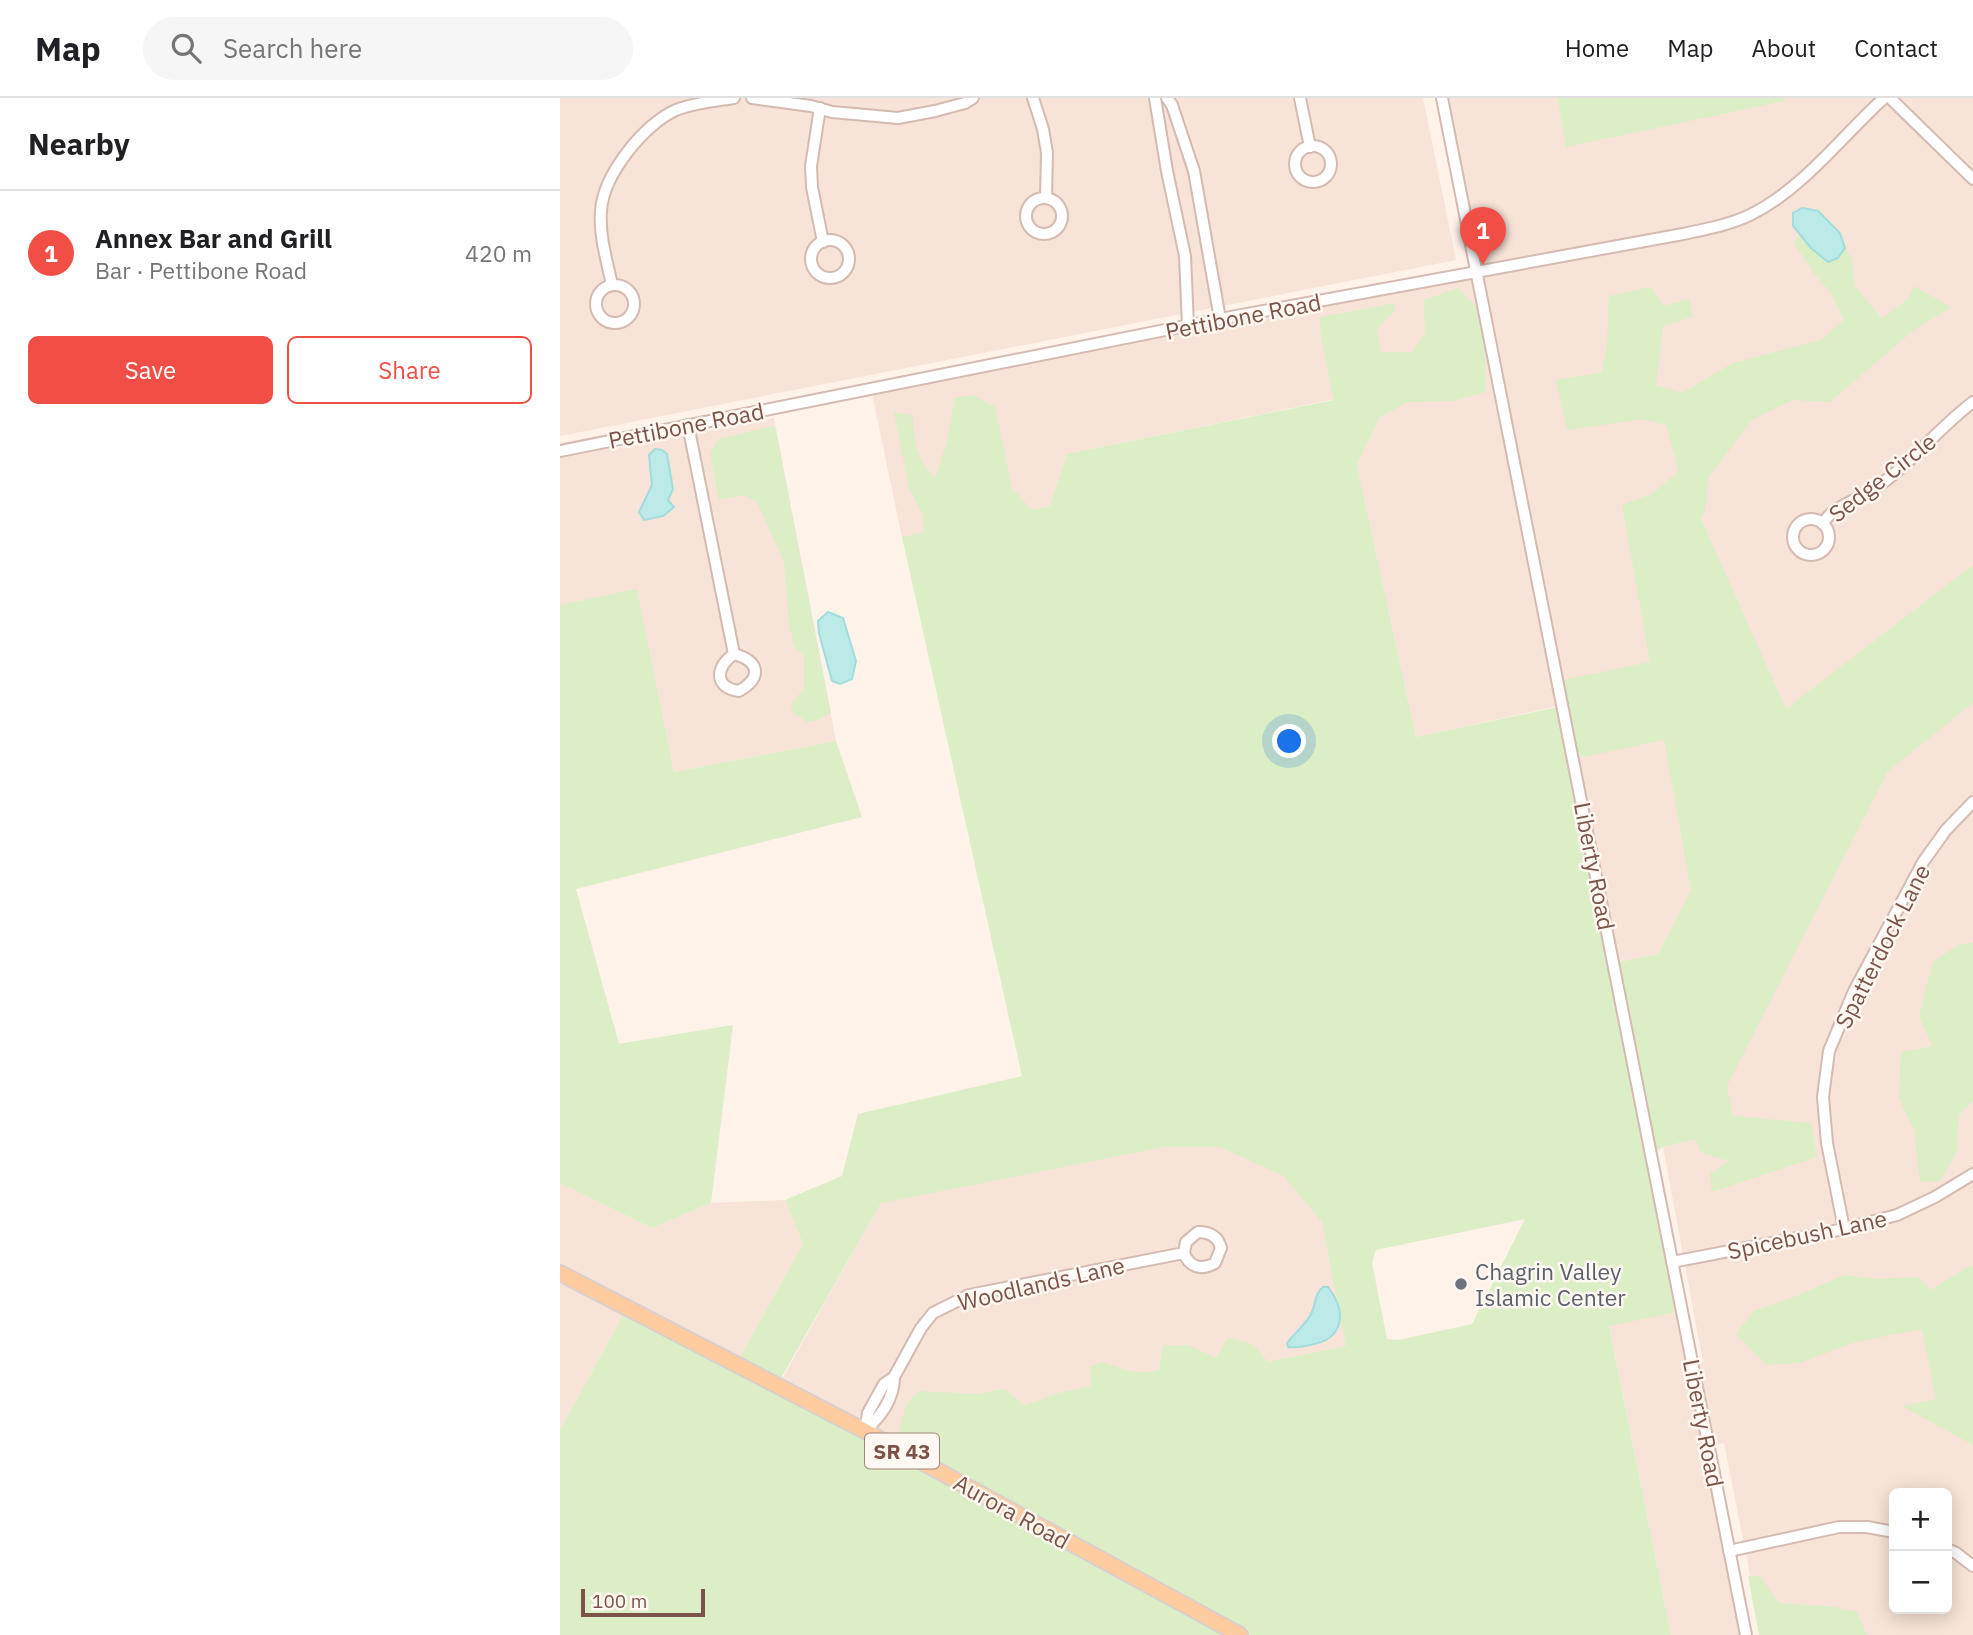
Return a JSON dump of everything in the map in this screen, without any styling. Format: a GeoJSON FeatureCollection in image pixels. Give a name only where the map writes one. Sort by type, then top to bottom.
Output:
{"type":"FeatureCollection","features":[{"type":"Feature","properties":{"kind":"main road","name":"Aurora Road"},"geometry":{"type":"LineString","coordinates":[[560,1273],[866,1431],[1240,1635]]}},
{"type":"Feature","properties":{"kind":"street"},"geometry":{"type":"LineString","coordinates":[[612,285],[603,239],[601,209],[607,186],[624,156],[654,124],[676,110],[734,98]]}},
{"type":"Feature","properties":{"kind":"street"},"geometry":{"type":"LineString","coordinates":[[752,98],[854,115],[898,118],[965,103],[973,98]]}},
{"type":"Feature","properties":{"kind":"street"},"geometry":{"type":"LineString","coordinates":[[1033,98],[1047,153],[1046,198]]}},
{"type":"Feature","properties":{"kind":"street"},"geometry":{"type":"LineString","coordinates":[[1155,98],[1185,256],[1188,326]]}},
{"type":"Feature","properties":{"kind":"street"},"geometry":{"type":"LineString","coordinates":[[1167,98],[1194,171],[1220,319]]}},
{"type":"Feature","properties":{"kind":"street"},"geometry":{"type":"LineString","coordinates":[[1300,98],[1310,147]]}},
{"type":"Feature","properties":{"kind":"street","name":"Liberty Road"},"geometry":{"type":"LineString","coordinates":[[1442,98],[1746,1635]]}},
{"type":"Feature","properties":{"kind":"street","name":"Pettibone Road"},"geometry":{"type":"LineString","coordinates":[[560,451],[1220,319],[1683,234],[1734,221],[1751,214],[1791,188],[1884,98]]}},
{"type":"Feature","properties":{"kind":"street"},"geometry":{"type":"LineString","coordinates":[[1890,98],[1973,179]]}},
{"type":"Feature","properties":{"kind":"street"},"geometry":{"type":"LineString","coordinates":[[820,108],[811,166],[812,187],[823,242]]}},
{"type":"Feature","properties":{"kind":"street"},"geometry":{"type":"LineString","coordinates":[[1183,243],[1188,234],[1193,233],[1200,233],[1205,239]]}},
{"type":"Feature","properties":{"kind":"street","name":"Sedge Circle"},"geometry":{"type":"LineString","coordinates":[[1822,524],[1830,514],[1877,487],[1906,464],[1973,402]]}},
{"type":"Feature","properties":{"kind":"street"},"geometry":{"type":"LineString","coordinates":[[688,425],[734,654]]}},
{"type":"Feature","properties":{"kind":"street","name":"Spatterdock Lane"},"geometry":{"type":"LineString","coordinates":[[1844,1229],[1827,1143],[1823,1097],[1829,1051],[1854,991],[1923,862],[1946,830],[1973,802]]}},
{"type":"Feature","properties":{"kind":"street","name":"Spicebush Lane"},"geometry":{"type":"LineString","coordinates":[[1672,1262],[1844,1229],[1897,1215],[1935,1197],[1973,1174]]}},
{"type":"Feature","properties":{"kind":"street","name":"Woodlands Lane"},"geometry":{"type":"LineString","coordinates":[[866,1431],[868,1413],[884,1384],[894,1377],[921,1328],[933,1313],[969,1295],[1184,1253]]}},
{"type":"Feature","properties":{"kind":"street"},"geometry":{"type":"LineString","coordinates":[[1729,1551],[1839,1527],[1867,1527],[1889,1531]]}},
{"type":"Feature","properties":{"kind":"street"},"geometry":{"type":"LineString","coordinates":[[1952,1551],[1973,1566]]}},
{"type":"Feature","properties":{"kind":"shaded area"},"geometry":{"type":"Polygon","coordinates":[[[560,98],[1423,98],[1456,260],[560,436],[560,98]]]}},
{"type":"Feature","properties":{"kind":"shaded area"},"geometry":{"type":"Polygon","coordinates":[[[1442,98],[1557,98],[1566,146],[1785,101],[1785,98],[1973,98],[1973,1635],[1762,1635],[1724,1443],[1709,1446],[1746,1635],[1671,1635],[1609,1325],[1682,1311],[1693,1365],[1703,1362],[1663,1147],[1734,1130],[1691,891],[1658,954],[1614,963],[1563,705],[1416,737],[1357,465],[1380,417],[1375,391],[1067,454],[1050,506],[902,537],[871,389],[1478,272],[1442,98]]]}},
{"type":"Feature","properties":{"kind":"shaded area"},"geometry":{"type":"Polygon","coordinates":[[[774,418],[836,741],[674,772],[637,590],[560,605],[560,451],[607,441],[610,450],[774,418]]]}},
{"type":"Feature","properties":{"kind":"shaded area"},"geometry":{"type":"Polygon","coordinates":[[[1297,1097],[1347,1346],[962,1425],[940,1465],[782,1379],[892,1183],[1297,1097]]]}},
{"type":"Feature","properties":{"kind":"shaded area"},"geometry":{"type":"Polygon","coordinates":[[[560,1183],[652,1228],[711,1203],[785,1200],[803,1244],[736,1364],[627,1308],[560,1430],[560,1183]]]}},
{"type":"Feature","properties":{"kind":"green space"},"geometry":{"type":"Polygon","coordinates":[[[1557,98],[1785,98],[1785,101],[1566,147],[1557,98]]]}},
{"type":"Feature","properties":{"kind":"green space"},"geometry":{"type":"Polygon","coordinates":[[[1799,233],[1811,248],[1838,258],[1845,248],[1852,259],[1855,286],[1882,319],[1908,299],[1914,286],[1951,307],[1914,330],[1830,402],[1793,400],[1752,420],[1708,478],[1705,510],[1701,519],[1786,709],[1973,565],[1973,703],[1888,771],[1727,1086],[1733,1116],[1811,1123],[1817,1157],[1712,1192],[1710,1174],[1729,1161],[1700,1152],[1696,1139],[1663,1147],[1651,1154],[1682,1311],[1609,1326],[1671,1635],[560,1635],[560,1430],[627,1308],[736,1364],[803,1244],[785,1200],[842,1176],[858,1114],[1022,1076],[902,537],[924,532],[922,514],[909,487],[894,412],[913,416],[917,450],[935,478],[947,442],[955,398],[973,395],[995,407],[1012,488],[1032,510],[1050,506],[1067,454],[1334,400],[1321,338],[1320,317],[1396,303],[1394,311],[1377,329],[1381,352],[1412,352],[1425,333],[1424,300],[1458,288],[1477,308],[1484,329],[1486,392],[1453,401],[1408,402],[1380,417],[1357,465],[1416,737],[1563,706],[1558,681],[1650,662],[1622,505],[1652,494],[1679,471],[1666,425],[1643,419],[1567,430],[1556,380],[1602,372],[1607,346],[1609,296],[1651,287],[1663,306],[1690,299],[1692,317],[1663,326],[1656,385],[1682,393],[1733,363],[1821,340],[1844,320],[1831,293],[1794,243],[1799,233]],[[1664,740],[1574,759],[1614,963],[1658,954],[1691,890],[1664,740]],[[1164,1147],[881,1203],[777,1385],[897,1441],[906,1405],[919,1391],[978,1394],[1004,1389],[1025,1405],[1059,1393],[1091,1386],[1090,1367],[1103,1362],[1138,1372],[1159,1370],[1163,1345],[1188,1345],[1216,1358],[1228,1337],[1254,1345],[1268,1362],[1346,1346],[1322,1222],[1284,1176],[1220,1147],[1164,1147]],[[1525,1219],[1376,1250],[1372,1263],[1387,1339],[1398,1340],[1472,1324],[1525,1219]]]}},
{"type":"Feature","properties":{"kind":"green space"},"geometry":{"type":"Polygon","coordinates":[[[775,426],[831,713],[807,722],[791,711],[792,702],[804,689],[804,656],[794,646],[789,624],[784,562],[757,502],[744,495],[719,500],[710,453],[718,439],[775,426]]]}},
{"type":"Feature","properties":{"kind":"green space"},"geometry":{"type":"Polygon","coordinates":[[[637,589],[674,772],[836,741],[862,817],[576,889],[619,1044],[733,1025],[711,1203],[652,1228],[560,1183],[560,605],[637,589]]]}},
{"type":"Feature","properties":{"kind":"green space"},"geometry":{"type":"Polygon","coordinates":[[[1973,943],[1973,1101],[1959,1115],[1957,1152],[1940,1181],[1920,1182],[1914,1130],[1899,1098],[1901,1052],[1933,1046],[1919,1017],[1933,962],[1960,944],[1973,943]]]}},
{"type":"Feature","properties":{"kind":"green space"},"geometry":{"type":"Polygon","coordinates":[[[1973,1264],[1973,1445],[1902,1406],[1936,1399],[1922,1329],[1856,1342],[1799,1363],[1767,1365],[1736,1334],[1754,1311],[1844,1275],[1877,1279],[1918,1277],[1931,1290],[1973,1264]]]}},
{"type":"Feature","properties":{"kind":"green space"},"geometry":{"type":"Polygon","coordinates":[[[1748,1576],[1760,1576],[1779,1603],[1835,1607],[1857,1612],[1867,1635],[1759,1635],[1748,1576]]]}},
{"type":"Feature","properties":{"kind":"water"},"geometry":{"type":"Polygon","coordinates":[[[1802,208],[1818,211],[1840,233],[1845,248],[1838,258],[1828,262],[1811,248],[1793,226],[1793,213],[1802,208]]]}},
{"type":"Feature","properties":{"kind":"water"},"geometry":{"type":"Polygon","coordinates":[[[655,449],[667,454],[673,489],[668,500],[674,507],[663,516],[644,520],[639,512],[652,485],[649,455],[655,449]]]}},
{"type":"Feature","properties":{"kind":"water"},"geometry":{"type":"Polygon","coordinates":[[[828,612],[843,618],[856,661],[852,679],[840,684],[832,681],[819,633],[818,621],[828,612]]]}},
{"type":"Feature","properties":{"kind":"water"},"geometry":{"type":"Polygon","coordinates":[[[1323,1287],[1328,1287],[1338,1306],[1340,1315],[1336,1331],[1322,1342],[1288,1347],[1287,1343],[1310,1316],[1317,1295],[1323,1287]]]}},
{"type":"Feature","properties":{"kind":"place","name":"Annex Bar and Grill"},"geometry":{"type":"Point","coordinates":[1483,265]}},
{"type":"Feature","properties":{"kind":"place","name":"Chagrin Valley Islamic Center"},"geometry":{"type":"Point","coordinates":[1461,1284]}}]}
